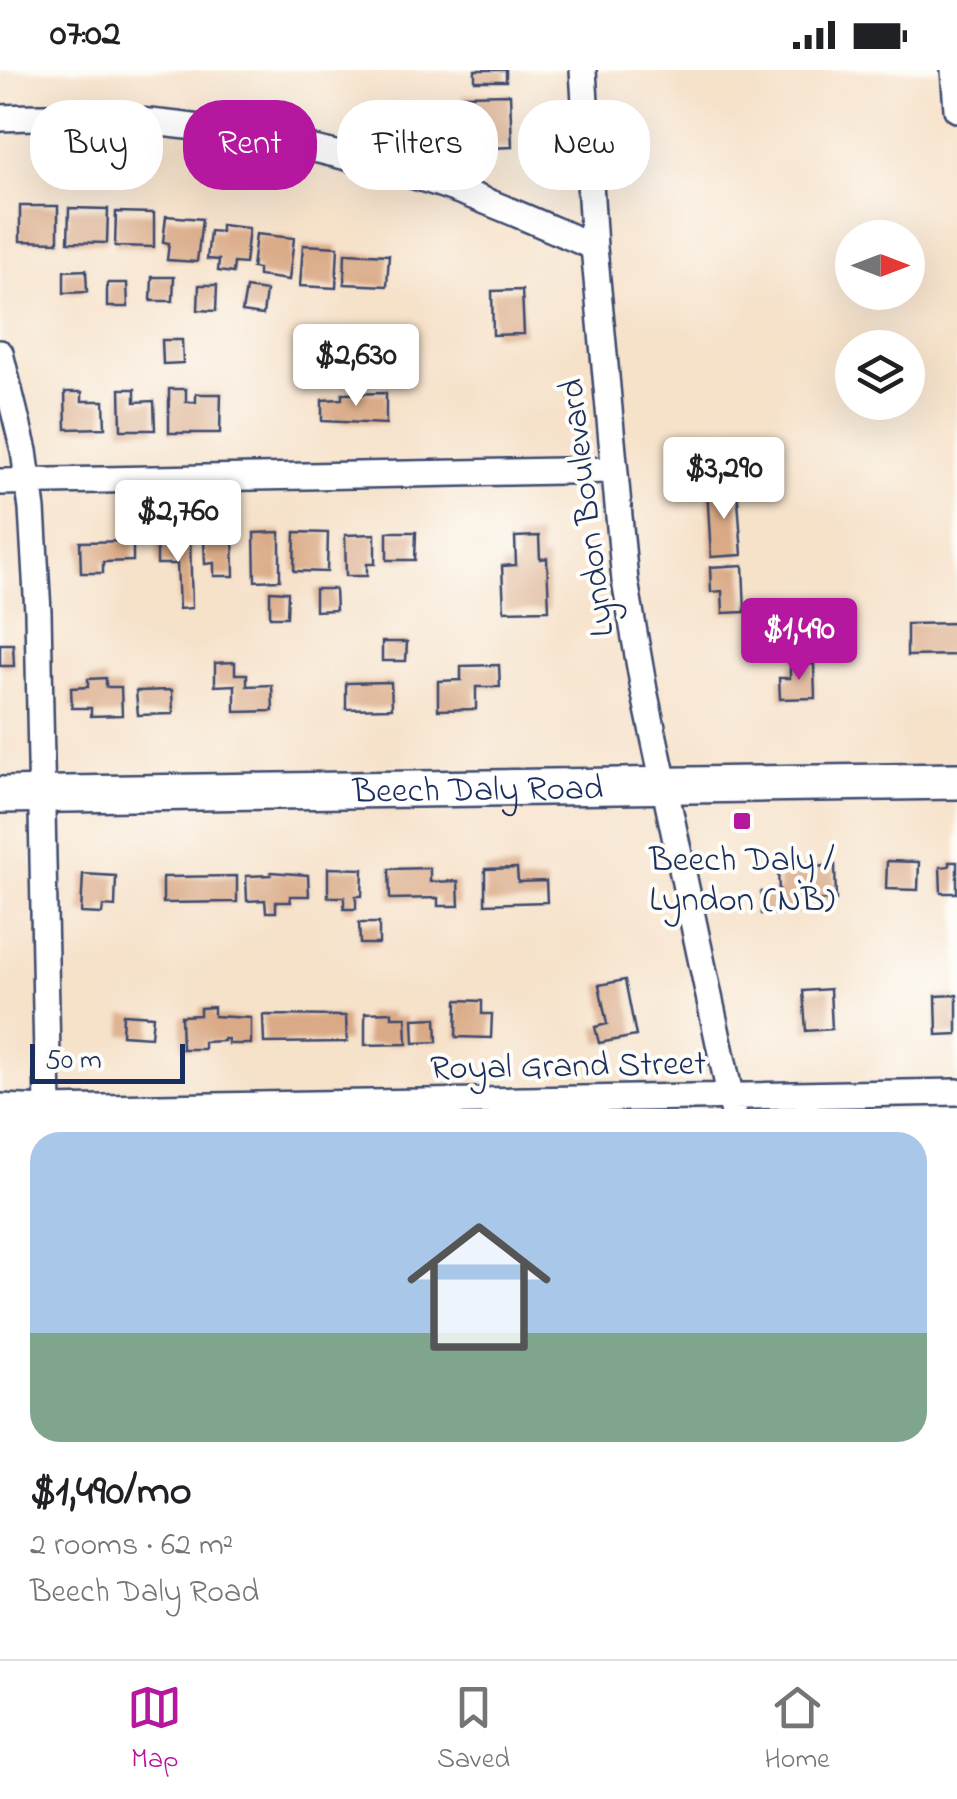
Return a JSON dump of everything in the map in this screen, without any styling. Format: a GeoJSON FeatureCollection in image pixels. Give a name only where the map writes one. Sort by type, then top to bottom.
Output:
{"type":"FeatureCollection","features":[{"type":"Feature","properties":{"kind":"main road","name":"Beech Daly Road"},"geometry":{"type":"LineString","coordinates":[[0,795],[957,781]]}},
{"type":"Feature","properties":{"kind":"street","name":"Lyndon Boulevard"},"geometry":{"type":"LineString","coordinates":[[582,70],[613,470],[634,636],[732,1103]]}},
{"type":"Feature","properties":{"kind":"street"},"geometry":{"type":"LineString","coordinates":[[954,70],[957,109]]}},
{"type":"Feature","properties":{"kind":"street"},"geometry":{"type":"LineString","coordinates":[[0,118],[116,120],[276,140],[441,184],[594,247]]}},
{"type":"Feature","properties":{"kind":"street"},"geometry":{"type":"LineString","coordinates":[[0,353],[28,482],[38,612],[48,1109]]}},
{"type":"Feature","properties":{"kind":"street"},"geometry":{"type":"LineString","coordinates":[[0,482],[613,470]]}},
{"type":"Feature","properties":{"kind":"street","name":"Royal Grand Street"},"geometry":{"type":"LineString","coordinates":[[0,1106],[48,1109],[732,1103],[842,1092],[957,1092]]}},
{"type":"Feature","properties":{"kind":"building"},"geometry":{"type":"Polygon","coordinates":[[[475,70],[506,70],[506,81],[475,81],[475,70]]]}},
{"type":"Feature","properties":{"kind":"building"},"geometry":{"type":"Polygon","coordinates":[[[510,94],[512,147],[498,148],[498,100],[463,100],[463,95],[510,94]]]}},
{"type":"Feature","properties":{"kind":"building"},"geometry":{"type":"Polygon","coordinates":[[[20,206],[58,206],[58,242],[20,241],[20,206]]]}},
{"type":"Feature","properties":{"kind":"building"},"geometry":{"type":"Polygon","coordinates":[[[69,208],[108,209],[107,243],[68,242],[69,208]]]}},
{"type":"Feature","properties":{"kind":"building"},"geometry":{"type":"Polygon","coordinates":[[[116,212],[154,213],[154,247],[115,246],[116,212]]]}},
{"type":"Feature","properties":{"kind":"building"},"geometry":{"type":"Polygon","coordinates":[[[166,216],[202,219],[197,262],[167,260],[169,243],[163,242],[166,216]]]}},
{"type":"Feature","properties":{"kind":"building"},"geometry":{"type":"Polygon","coordinates":[[[221,225],[249,228],[245,264],[234,263],[233,273],[218,271],[219,260],[207,259],[210,231],[221,232],[221,225]]]}},
{"type":"Feature","properties":{"kind":"building"},"geometry":{"type":"Polygon","coordinates":[[[256,234],[294,238],[289,280],[258,276],[258,269],[252,268],[256,234]]]}},
{"type":"Feature","properties":{"kind":"building"},"geometry":{"type":"Polygon","coordinates":[[[303,245],[338,247],[336,288],[300,286],[303,245]]]}},
{"type":"Feature","properties":{"kind":"building"},"geometry":{"type":"Polygon","coordinates":[[[345,253],[389,255],[387,286],[344,284],[345,253]]]}},
{"type":"Feature","properties":{"kind":"building"},"geometry":{"type":"Polygon","coordinates":[[[86,270],[87,292],[64,293],[64,271],[86,270]]]}},
{"type":"Feature","properties":{"kind":"building"},"geometry":{"type":"Polygon","coordinates":[[[152,277],[174,277],[173,301],[151,301],[152,277]]]}},
{"type":"Feature","properties":{"kind":"building"},"geometry":{"type":"Polygon","coordinates":[[[107,283],[127,283],[128,307],[107,307],[107,283]]]}},
{"type":"Feature","properties":{"kind":"building"},"geometry":{"type":"Polygon","coordinates":[[[199,285],[217,285],[216,311],[198,310],[199,285]]]}},
{"type":"Feature","properties":{"kind":"building"},"geometry":{"type":"Polygon","coordinates":[[[246,288],[266,291],[263,315],[242,312],[246,288]]]}},
{"type":"Feature","properties":{"kind":"building"},"geometry":{"type":"Polygon","coordinates":[[[522,290],[524,334],[493,335],[492,291],[522,290]]]}},
{"type":"Feature","properties":{"kind":"building"},"geometry":{"type":"Polygon","coordinates":[[[162,340],[182,340],[183,363],[163,364],[162,340]]]}},
{"type":"Feature","properties":{"kind":"building"},"geometry":{"type":"Polygon","coordinates":[[[120,389],[135,389],[135,402],[154,401],[155,430],[121,430],[120,389]]]}},
{"type":"Feature","properties":{"kind":"building"},"geometry":{"type":"Polygon","coordinates":[[[169,389],[186,389],[186,402],[196,402],[196,394],[221,394],[220,433],[169,433],[169,389]]]}},
{"type":"Feature","properties":{"kind":"building"},"geometry":{"type":"Polygon","coordinates":[[[65,392],[82,392],[82,401],[104,401],[105,428],[66,429],[65,392]]]}},
{"type":"Feature","properties":{"kind":"building"},"geometry":{"type":"Polygon","coordinates":[[[386,393],[386,424],[322,421],[322,400],[342,399],[342,394],[386,393]]]}},
{"type":"Feature","properties":{"kind":"building"},"geometry":{"type":"Polygon","coordinates":[[[737,486],[742,555],[711,557],[707,488],[737,486]]]}},
{"type":"Feature","properties":{"kind":"building"},"geometry":{"type":"Polygon","coordinates":[[[280,532],[280,580],[255,581],[254,533],[280,532]]]}},
{"type":"Feature","properties":{"kind":"building"},"geometry":{"type":"Polygon","coordinates":[[[295,532],[328,533],[327,572],[294,571],[295,532]]]}},
{"type":"Feature","properties":{"kind":"building"},"geometry":{"type":"Polygon","coordinates":[[[387,532],[416,532],[415,560],[387,560],[387,532]]]}},
{"type":"Feature","properties":{"kind":"building"},"geometry":{"type":"Polygon","coordinates":[[[375,534],[375,564],[367,564],[367,576],[346,576],[345,535],[375,534]]]}},
{"type":"Feature","properties":{"kind":"building"},"geometry":{"type":"Polygon","coordinates":[[[233,536],[234,576],[214,576],[214,563],[205,564],[204,537],[233,536]]]}},
{"type":"Feature","properties":{"kind":"building"},"geometry":{"type":"Polygon","coordinates":[[[539,536],[540,559],[547,558],[549,610],[504,611],[502,566],[516,565],[515,537],[539,536]]]}},
{"type":"Feature","properties":{"kind":"building"},"geometry":{"type":"Polygon","coordinates":[[[157,538],[190,538],[192,608],[179,609],[177,564],[157,564],[157,538]]]}},
{"type":"Feature","properties":{"kind":"building"},"geometry":{"type":"Polygon","coordinates":[[[133,541],[133,561],[103,562],[103,573],[81,573],[80,542],[133,541]]]}},
{"type":"Feature","properties":{"kind":"building"},"geometry":{"type":"Polygon","coordinates":[[[743,565],[745,612],[723,613],[722,591],[711,592],[710,567],[743,565]]]}},
{"type":"Feature","properties":{"kind":"building"},"geometry":{"type":"Polygon","coordinates":[[[315,589],[335,589],[336,610],[315,611],[315,589]]]}},
{"type":"Feature","properties":{"kind":"building"},"geometry":{"type":"Polygon","coordinates":[[[270,591],[288,592],[287,617],[270,617],[270,591]]]}},
{"type":"Feature","properties":{"kind":"building"},"geometry":{"type":"Polygon","coordinates":[[[957,623],[957,655],[907,656],[907,624],[957,623]]]}},
{"type":"Feature","properties":{"kind":"building"},"geometry":{"type":"Polygon","coordinates":[[[382,642],[407,642],[406,661],[382,661],[382,642]]]}},
{"type":"Feature","properties":{"kind":"building"},"geometry":{"type":"Polygon","coordinates":[[[0,644],[13,644],[14,666],[0,666],[0,644]]]}},
{"type":"Feature","properties":{"kind":"building"},"geometry":{"type":"Polygon","coordinates":[[[235,662],[235,674],[247,674],[247,686],[272,685],[273,711],[235,712],[235,685],[215,686],[215,663],[235,662]]]}},
{"type":"Feature","properties":{"kind":"building"},"geometry":{"type":"Polygon","coordinates":[[[814,664],[815,698],[780,699],[779,678],[790,678],[790,665],[814,664]]]}},
{"type":"Feature","properties":{"kind":"building"},"geometry":{"type":"Polygon","coordinates":[[[499,665],[500,687],[476,687],[476,709],[438,710],[438,681],[461,680],[461,666],[499,665]]]}},
{"type":"Feature","properties":{"kind":"building"},"geometry":{"type":"Polygon","coordinates":[[[106,678],[106,687],[121,687],[122,715],[91,716],[91,708],[72,708],[71,688],[88,687],[88,679],[106,678]]]}},
{"type":"Feature","properties":{"kind":"building"},"geometry":{"type":"Polygon","coordinates":[[[391,682],[392,708],[346,709],[346,683],[391,682]]]}},
{"type":"Feature","properties":{"kind":"building"},"geometry":{"type":"Polygon","coordinates":[[[172,690],[173,714],[138,715],[136,691],[172,690]]]}},
{"type":"Feature","properties":{"kind":"building"},"geometry":{"type":"Polygon","coordinates":[[[887,861],[919,862],[918,890],[886,889],[887,861]]]}},
{"type":"Feature","properties":{"kind":"building"},"geometry":{"type":"Polygon","coordinates":[[[949,862],[957,862],[957,893],[941,893],[940,867],[949,866],[949,862]]]}},
{"type":"Feature","properties":{"kind":"building"},"geometry":{"type":"Polygon","coordinates":[[[835,865],[836,900],[795,901],[796,913],[761,914],[761,892],[779,891],[778,871],[835,865]]]}},
{"type":"Feature","properties":{"kind":"building"},"geometry":{"type":"Polygon","coordinates":[[[328,868],[363,869],[362,896],[356,896],[356,909],[344,909],[344,897],[328,897],[328,868]]]}},
{"type":"Feature","properties":{"kind":"building"},"geometry":{"type":"Polygon","coordinates":[[[430,868],[430,882],[458,881],[459,906],[438,906],[438,898],[390,899],[389,869],[430,868]]]}},
{"type":"Feature","properties":{"kind":"building"},"geometry":{"type":"Polygon","coordinates":[[[517,868],[518,882],[546,881],[547,902],[485,904],[485,869],[517,868]]]}},
{"type":"Feature","properties":{"kind":"building"},"geometry":{"type":"Polygon","coordinates":[[[271,872],[308,875],[309,896],[290,896],[291,902],[276,902],[276,912],[266,912],[265,900],[247,901],[246,876],[271,872]]]}},
{"type":"Feature","properties":{"kind":"building"},"geometry":{"type":"Polygon","coordinates":[[[83,874],[116,876],[115,907],[103,906],[102,914],[81,913],[83,874]]]}},
{"type":"Feature","properties":{"kind":"building"},"geometry":{"type":"Polygon","coordinates":[[[237,876],[237,902],[163,903],[163,877],[237,876]]]}},
{"type":"Feature","properties":{"kind":"building"},"geometry":{"type":"Polygon","coordinates":[[[359,923],[379,923],[379,944],[360,944],[359,923]]]}},
{"type":"Feature","properties":{"kind":"building"},"geometry":{"type":"Polygon","coordinates":[[[625,980],[636,1036],[599,1043],[595,1027],[607,1024],[599,985],[625,980]]]}},
{"type":"Feature","properties":{"kind":"building"},"geometry":{"type":"Polygon","coordinates":[[[830,989],[832,1029],[806,1031],[803,991],[830,989]]]}},
{"type":"Feature","properties":{"kind":"building"},"geometry":{"type":"Polygon","coordinates":[[[957,995],[957,1034],[937,1035],[936,996],[957,995]]]}},
{"type":"Feature","properties":{"kind":"building"},"geometry":{"type":"Polygon","coordinates":[[[457,1000],[482,1001],[482,1014],[492,1014],[491,1038],[456,1037],[457,1000]]]}},
{"type":"Feature","properties":{"kind":"building"},"geometry":{"type":"Polygon","coordinates":[[[214,1007],[214,1016],[251,1018],[251,1044],[228,1044],[228,1039],[224,1039],[204,1042],[204,1049],[182,1049],[181,1016],[200,1015],[200,1008],[214,1007]]]}},
{"type":"Feature","properties":{"kind":"building"},"geometry":{"type":"Polygon","coordinates":[[[392,1012],[392,1017],[406,1017],[407,1044],[365,1045],[365,1013],[392,1012]]]}},
{"type":"Feature","properties":{"kind":"building"},"geometry":{"type":"Polygon","coordinates":[[[123,1014],[153,1016],[151,1037],[122,1035],[123,1014]]]}},
{"type":"Feature","properties":{"kind":"building"},"geometry":{"type":"Polygon","coordinates":[[[263,1015],[346,1016],[347,1042],[264,1043],[263,1015]]]}},
{"type":"Feature","properties":{"kind":"building"},"geometry":{"type":"Polygon","coordinates":[[[436,1018],[437,1042],[414,1043],[413,1019],[436,1018]]]}},
{"type":"Feature","properties":{"kind":"place","name":"Beech Daly / Lyndon (NB)"},"geometry":{"type":"Point","coordinates":[742,821]}}]}
